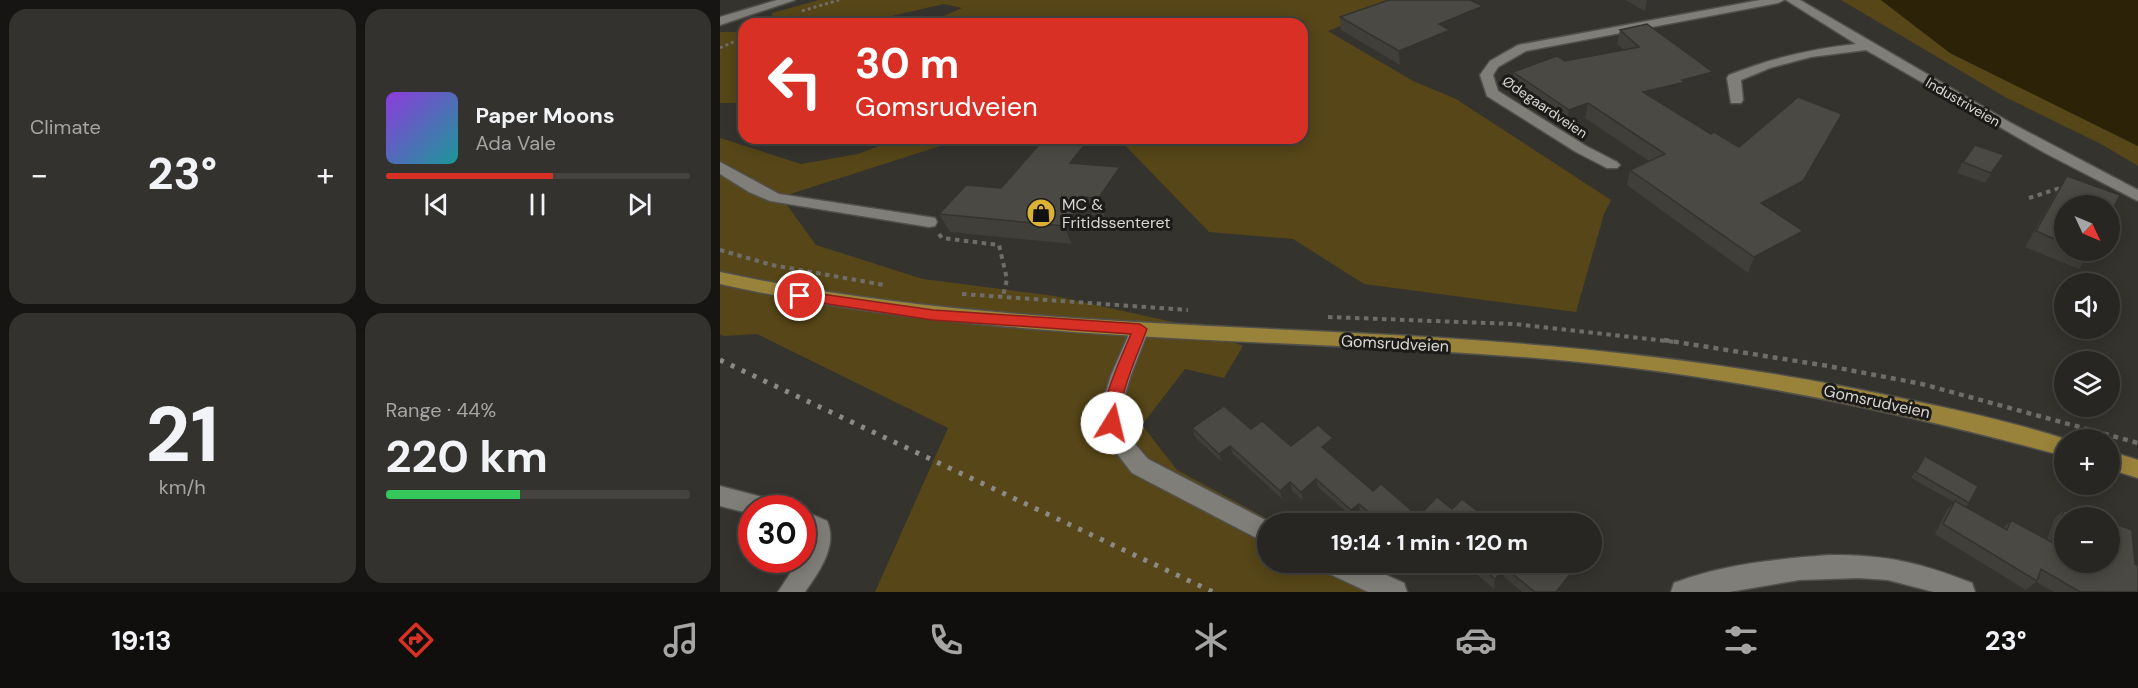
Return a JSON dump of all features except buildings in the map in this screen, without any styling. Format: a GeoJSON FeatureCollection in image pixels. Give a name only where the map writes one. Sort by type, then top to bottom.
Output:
{"type":"FeatureCollection","features":[{"type":"Feature","properties":{"kind":"main road","name":"Gomsrudveien"},"geometry":{"type":"LineString","coordinates":[[720,278],[791,294],[914,313],[1140,329],[1528,351],[1676,365],[1783,382],[1880,401],[2054,444]]}},
{"type":"Feature","properties":{"kind":"main road"},"geometry":{"type":"LineString","coordinates":[[2120,463],[2138,469]]}},
{"type":"Feature","properties":{"kind":"street"},"geometry":{"type":"LineString","coordinates":[[720,21],[789,0]]}},
{"type":"Feature","properties":{"kind":"street","name":"Ødegaardveien"},"geometry":{"type":"LineString","coordinates":[[1612,165],[1581,149],[1492,93],[1486,75],[1494,64],[1522,48],[1778,0]]}},
{"type":"Feature","properties":{"kind":"street","name":"Industriveien"},"geometry":{"type":"LineString","coordinates":[[1792,0],[1958,100],[2138,196]]}},
{"type":"Feature","properties":{"kind":"street"},"geometry":{"type":"LineString","coordinates":[[1736,100],[1734,78],[1765,65],[1810,53],[1868,46]]}},
{"type":"Feature","properties":{"kind":"street"},"geometry":{"type":"LineString","coordinates":[[720,166],[755,189],[776,198],[929,222]]}},
{"type":"Feature","properties":{"kind":"street"},"geometry":{"type":"LineString","coordinates":[[1140,329],[1114,401],[1112,423],[1124,449],[1140,466],[1257,527]]}},
{"type":"Feature","properties":{"kind":"street"},"geometry":{"type":"LineString","coordinates":[[720,496],[738,500]]}},
{"type":"Feature","properties":{"kind":"street"},"geometry":{"type":"LineString","coordinates":[[816,527],[819,529],[820,538],[816,549]]}},
{"type":"Feature","properties":{"kind":"street"},"geometry":{"type":"LineString","coordinates":[[1683,592],[1713,583],[1791,570],[1864,567],[1915,574],[1963,592]]}},
{"type":"Feature","properties":{"kind":"street"},"geometry":{"type":"LineString","coordinates":[[790,592],[802,573]]}},
{"type":"Feature","properties":{"kind":"street"},"geometry":{"type":"LineString","coordinates":[[1354,573],[1395,592]]}},
{"type":"Feature","properties":{"kind":"path"},"geometry":{"type":"LineString","coordinates":[[796,14],[839,0]]}},
{"type":"Feature","properties":{"kind":"path"},"geometry":{"type":"LineString","coordinates":[[720,48],[738,40]]}},
{"type":"Feature","properties":{"kind":"path"},"geometry":{"type":"LineString","coordinates":[[2029,198],[2076,184],[2095,175]]}},
{"type":"Feature","properties":{"kind":"path"},"geometry":{"type":"LineString","coordinates":[[929,222],[942,238],[999,245],[1007,279],[1003,296]]}},
{"type":"Feature","properties":{"kind":"shaded area"},"geometry":{"type":"Polygon","coordinates":[[[819,0],[1407,0],[1328,31],[1413,81],[1456,99],[1611,200],[1604,214],[1576,312],[1364,284],[1293,239],[1209,232],[1124,144],[1308,144],[1308,18],[939,18],[962,8],[944,4],[883,18],[773,18],[772,13],[819,0]]]}},
{"type":"Feature","properties":{"kind":"shaded area"},"geometry":{"type":"Polygon","coordinates":[[[1841,0],[1881,0],[1950,53],[2138,146],[2138,166],[2101,144],[2005,97],[1841,0]]]}},
{"type":"Feature","properties":{"kind":"shaded area"},"geometry":{"type":"Polygon","coordinates":[[[1881,0],[2138,0],[2138,146],[1950,53],[1881,0]]]}},
{"type":"Feature","properties":{"kind":"shaded area"},"geometry":{"type":"Polygon","coordinates":[[[720,32],[736,32],[738,34],[738,103],[720,103],[720,32]]]}},
{"type":"Feature","properties":{"kind":"shaded area"},"geometry":{"type":"Polygon","coordinates":[[[720,138],[801,164],[858,154],[884,144],[946,144],[781,197],[816,245],[923,279],[1055,296],[1191,326],[1243,346],[1224,378],[1185,369],[1142,425],[1177,470],[1257,513],[1257,573],[1370,573],[1410,592],[875,592],[948,428],[757,334],[724,336],[720,334],[720,138]]]}},
{"type":"Feature","properties":{"kind":"railway"},"geometry":{"type":"LineString","coordinates":[[720,360],[1213,592]]}},
{"type":"Feature","properties":{"kind":"place","name":"MC & Fritidssenteret"},"geometry":{"type":"Point","coordinates":[1041,213]}},
{"type":"Feature","properties":{"kind":"route"},"geometry":{"type":"LineString","coordinates":[[800,296],[933,315],[1140,329],[1114,401],[1112,423]]}}]}
